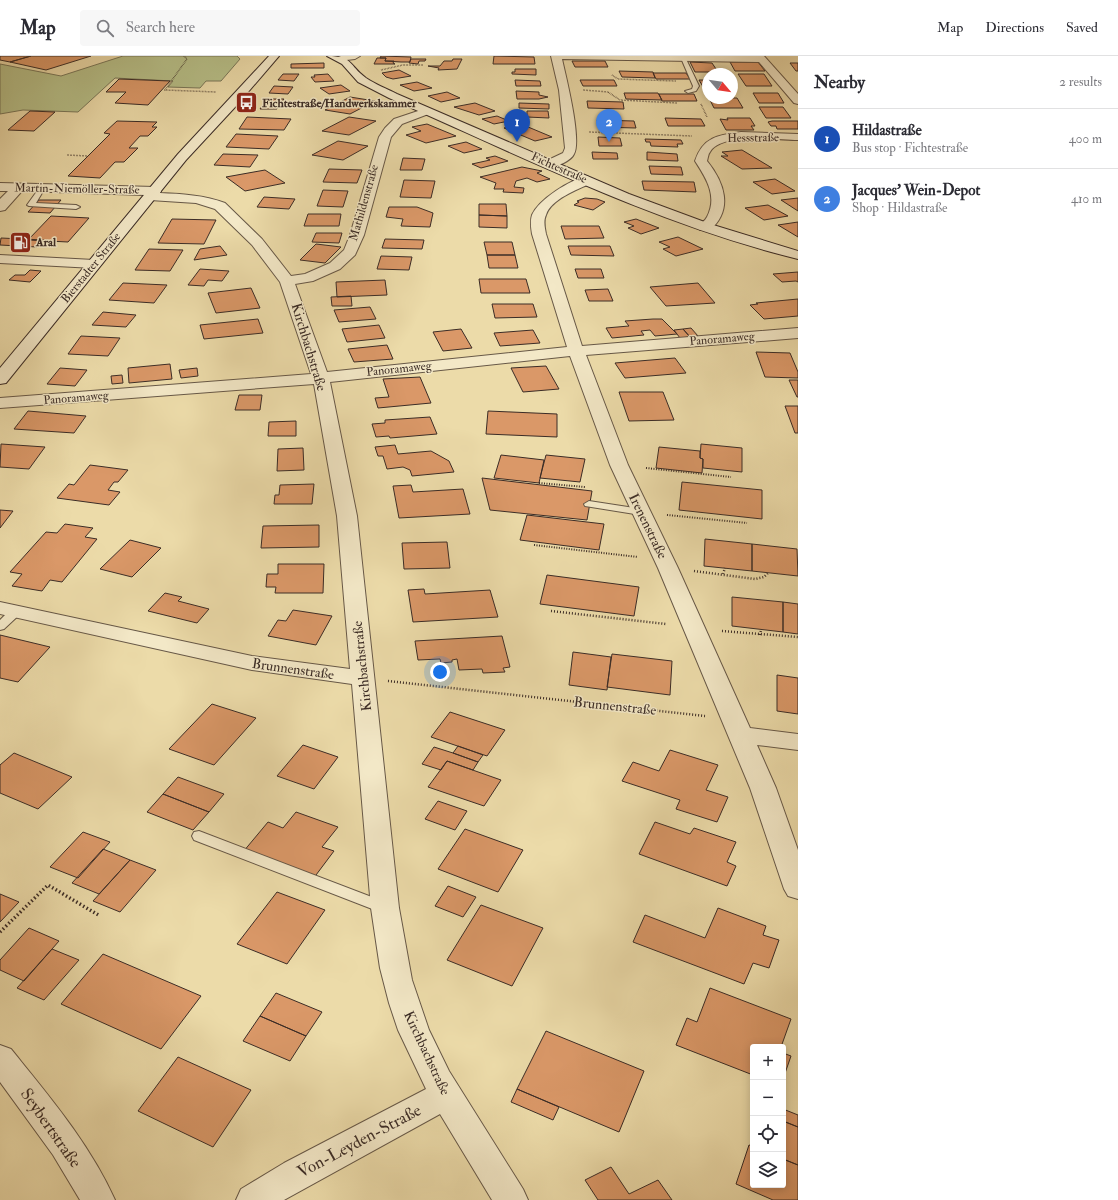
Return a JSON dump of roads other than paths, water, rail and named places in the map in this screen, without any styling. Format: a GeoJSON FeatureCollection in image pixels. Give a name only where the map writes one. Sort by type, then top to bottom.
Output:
{"type":"FeatureCollection","features":[{"type":"Feature","properties":{"kind":"street","name":"Bierstadter Straße"},"geometry":{"type":"LineString","coordinates":[[182,157],[206,120],[261,56]]}},
{"type":"Feature","properties":{"kind":"street","name":"Bierstadter Straße"},"geometry":{"type":"LineString","coordinates":[[0,379],[182,157],[234,103],[274,56]]}},
{"type":"Feature","properties":{"kind":"street"},"geometry":{"type":"LineString","coordinates":[[337,58],[355,56]]}},
{"type":"Feature","properties":{"kind":"street"},"geometry":{"type":"LineString","coordinates":[[550,164],[568,155],[571,148],[564,90],[556,56],[683,59],[761,58],[798,100]]}},
{"type":"Feature","properties":{"kind":"street","name":"Fichtestraße"},"geometry":{"type":"LineString","coordinates":[[337,58],[370,85],[624,197],[705,227],[798,255]]}},
{"type":"Feature","properties":{"kind":"street","name":"Mathildenstraße"},"geometry":{"type":"LineString","coordinates":[[287,281],[308,278],[335,266],[350,252],[357,235],[381,146],[386,133],[392,124],[403,118],[427,111]]}},
{"type":"Feature","properties":{"kind":"street","name":"Hessstraße"},"geometry":{"type":"LineString","coordinates":[[705,227],[714,219],[717,203],[716,185],[712,175],[701,161],[701,154],[704,148],[712,142],[725,137],[798,137]]}},
{"type":"Feature","properties":{"kind":"street","name":"Irenenstraße"},"geometry":{"type":"LineString","coordinates":[[587,180],[548,203],[542,209],[538,221],[539,234],[576,351],[620,465],[666,564],[763,788],[798,889]]}},
{"type":"Feature","properties":{"kind":"street","name":"Martin-Niemöller-Straße"},"geometry":{"type":"LineString","coordinates":[[0,187],[152,193]]}},
{"type":"Feature","properties":{"kind":"street"},"geometry":{"type":"LineString","coordinates":[[0,206],[18,188]]}},
{"type":"Feature","properties":{"kind":"street","name":"Kirchbachstraße"},"geometry":{"type":"LineString","coordinates":[[152,193],[196,199],[220,206],[257,242],[287,281],[321,378],[347,516],[364,678],[385,908],[393,962],[404,1003],[419,1042],[445,1095],[511,1200]]}},
{"type":"Feature","properties":{"kind":"street"},"geometry":{"type":"LineString","coordinates":[[0,259],[94,264]]}},
{"type":"Feature","properties":{"kind":"street","name":"Panoramaweg"},"geometry":{"type":"LineString","coordinates":[[0,403],[321,378],[576,351],[798,332]]}},
{"type":"Feature","properties":{"kind":"street","name":"Brunnenstraße"},"geometry":{"type":"LineString","coordinates":[[5,615],[252,663],[364,678]]}},
{"type":"Feature","properties":{"kind":"street"},"geometry":{"type":"LineString","coordinates":[[737,727],[798,742]]}},
{"type":"Feature","properties":{"kind":"street","name":"Seybertstraße"},"geometry":{"type":"LineString","coordinates":[[0,1058],[42,1111],[90,1185],[98,1200]]}},
{"type":"Feature","properties":{"kind":"street","name":"Von-Leyden-Straße"},"geometry":{"type":"LineString","coordinates":[[253,1200],[296,1174],[445,1095]]}},
{"type":"Feature","properties":{"kind":"lane"},"geometry":{"type":"LineString","coordinates":[[683,59],[696,86],[691,90]]}},
{"type":"Feature","properties":{"kind":"lane"},"geometry":{"type":"LineString","coordinates":[[42,188],[31,205],[76,207]]}},
{"type":"Feature","properties":{"kind":"lane"},"geometry":{"type":"LineString","coordinates":[[589,504],[641,512]]}},
{"type":"Feature","properties":{"kind":"lane"},"geometry":{"type":"LineString","coordinates":[[199,836],[385,908]]}},
{"type":"Feature","properties":{"kind":"place","name":"Fichtestraße/Handwerkskammer"},"geometry":{"type":"Point","coordinates":[247,103]}},
{"type":"Feature","properties":{"kind":"place","name":"Hildastraße"},"geometry":{"type":"Point","coordinates":[517,142]}},
{"type":"Feature","properties":{"kind":"place","name":"Jacques’ Wein-Depot"},"geometry":{"type":"Point","coordinates":[609,142]}},
{"type":"Feature","properties":{"kind":"place","name":"Aral"},"geometry":{"type":"Point","coordinates":[21,242]}}]}
